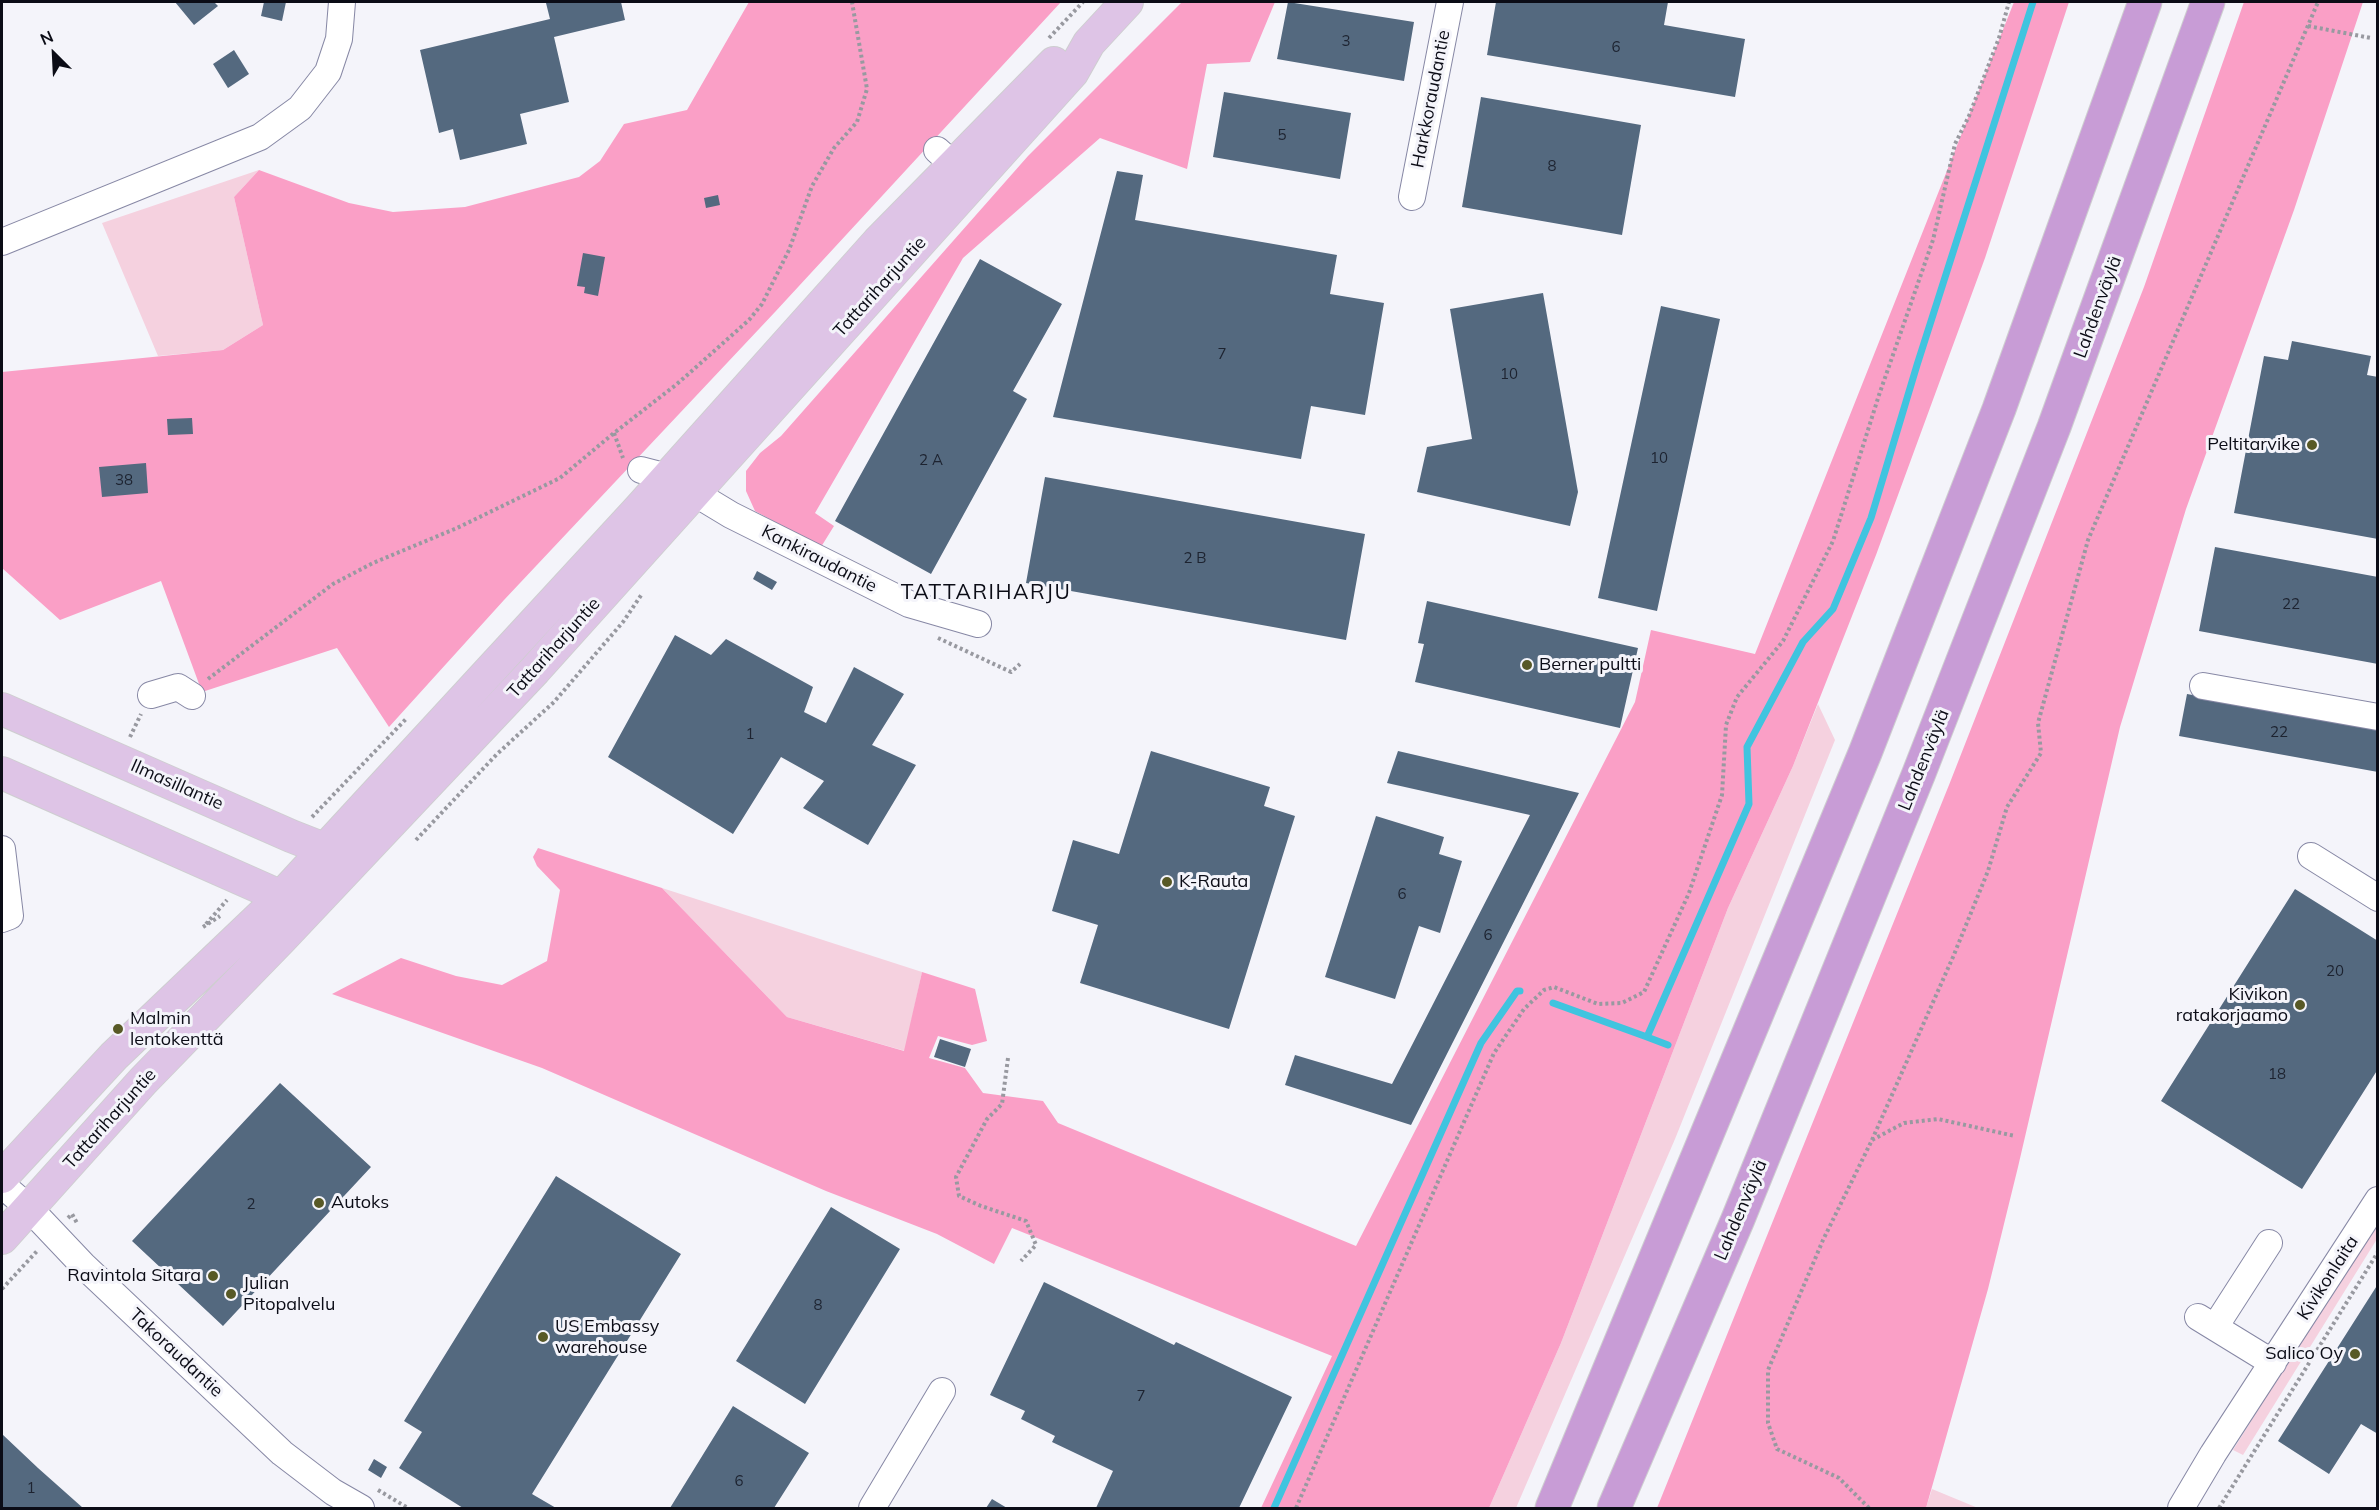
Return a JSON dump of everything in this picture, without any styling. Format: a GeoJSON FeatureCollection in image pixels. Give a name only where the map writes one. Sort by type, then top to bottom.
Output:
{"type":"FeatureCollection","features":[{"type":"Feature","properties":{"kind":"highway"},"geometry":{"type":"LineString","coordinates":[[1552,1509],[1865,753],[1999,409],[2145,2]]}},
{"type":"Feature","properties":{"kind":"highway","name":"Lahdenväylä"},"geometry":{"type":"LineString","coordinates":[[1614,1509],[1738,1219],[1919,773],[2062,405],[2208,2]]}},
{"type":"Feature","properties":{"kind":"main road","name":"Tattariharjuntie"},"geometry":{"type":"LineString","coordinates":[[2,1238],[143,1081],[295,903],[325,849],[667,480],[878,242],[955,166],[1072,73],[1089,43],[1127,2]]}},
{"type":"Feature","properties":{"kind":"main road","name":"Tattariharjuntie"},"geometry":{"type":"LineString","coordinates":[[2,1177],[114,1056],[295,903],[354,860],[535,670],[667,480]]}},
{"type":"Feature","properties":{"kind":"main road","name":"Ilmasillantie"},"geometry":{"type":"LineString","coordinates":[[2,709],[291,836],[354,860]]}},
{"type":"Feature","properties":{"kind":"main road"},"geometry":{"type":"LineString","coordinates":[[2,773],[295,903]]}},
{"type":"Feature","properties":{"kind":"street"},"geometry":{"type":"LineString","coordinates":[[2,242],[260,137],[300,108],[328,72],[339,39],[342,2]]}},
{"type":"Feature","properties":{"kind":"street","name":"Harkkoraudantie"},"geometry":{"type":"LineString","coordinates":[[1412,197],[1450,2]]}},
{"type":"Feature","properties":{"kind":"street","name":"Kankiraudantie"},"geometry":{"type":"LineString","coordinates":[[667,480],[909,604],[978,624]]}},
{"type":"Feature","properties":{"kind":"street"},"geometry":{"type":"LineString","coordinates":[[2203,686],[2378,717]]}},
{"type":"Feature","properties":{"kind":"street"},"geometry":{"type":"LineString","coordinates":[[151,695],[178,687],[192,696]]}},
{"type":"Feature","properties":{"kind":"street"},"geometry":{"type":"LineString","coordinates":[[2,849],[10,916],[2,919]]}},
{"type":"Feature","properties":{"kind":"street"},"geometry":{"type":"LineString","coordinates":[[2311,856],[2378,898]]}},
{"type":"Feature","properties":{"kind":"street","name":"Takoraudantie"},"geometry":{"type":"LineString","coordinates":[[2,1185],[29,1208],[83,1265],[282,1453],[333,1492],[367,1498]]}},
{"type":"Feature","properties":{"kind":"street","name":"Kivikonlaita"},"geometry":{"type":"LineString","coordinates":[[2181,1509],[2378,1200]]}},
{"type":"Feature","properties":{"kind":"street"},"geometry":{"type":"LineString","coordinates":[[2269,1243],[2207,1322],[2273,1363]]}},
{"type":"Feature","properties":{"kind":"street"},"geometry":{"type":"LineString","coordinates":[[872,1509],[942,1391]]}},
{"type":"Feature","properties":{"kind":"path"},"geometry":{"type":"LineString","coordinates":[[210,678],[333,584],[373,563],[457,528],[560,478],[677,384],[749,320],[762,304],[789,250],[812,186],[834,148],[857,122],[867,90],[852,2]]}},
{"type":"Feature","properties":{"kind":"path"},"geometry":{"type":"LineString","coordinates":[[1296,1509],[1494,1053],[1524,1010],[1544,990],[1554,987],[1598,1004],[1622,1003],[1644,992],[1689,894],[1722,795],[1726,725],[1737,697],[1783,641],[1833,541],[1879,395],[1933,240],[1955,144],[1969,116],[1999,38],[2009,2]]}},
{"type":"Feature","properties":{"kind":"path"},"geometry":{"type":"LineString","coordinates":[[1869,1509],[1839,1478],[1777,1449],[1768,1423],[1768,1370],[1823,1240],[1872,1140],[1962,936],[1988,871],[2007,807],[2042,753],[2038,723],[2088,540],[2319,2]]}},
{"type":"Feature","properties":{"kind":"path"},"geometry":{"type":"LineString","coordinates":[[2308,26],[2372,38]]}},
{"type":"Feature","properties":{"kind":"path"},"geometry":{"type":"LineString","coordinates":[[416,840],[497,754],[554,702],[623,622],[647,586]]}},
{"type":"Feature","properties":{"kind":"path"},"geometry":{"type":"LineString","coordinates":[[291,836],[338,792],[411,714]]}},
{"type":"Feature","properties":{"kind":"path"},"geometry":{"type":"LineString","coordinates":[[203,927],[223,903],[246,883]]}},
{"type":"Feature","properties":{"kind":"path"},"geometry":{"type":"LineString","coordinates":[[1008,1058],[1002,1104],[987,1119],[956,1178],[958,1196],[1026,1221],[1036,1245],[1021,1261]]}},
{"type":"Feature","properties":{"kind":"path"},"geometry":{"type":"LineString","coordinates":[[1872,1140],[1904,1123],[1938,1119],[2015,1136]]}},
{"type":"Feature","properties":{"kind":"path"},"geometry":{"type":"LineString","coordinates":[[72,1214],[84,1230]]}},
{"type":"Feature","properties":{"kind":"path"},"geometry":{"type":"LineString","coordinates":[[2219,1509],[2378,1252]]}},
{"type":"Feature","properties":{"kind":"path"},"geometry":{"type":"LineString","coordinates":[[2,1289],[32,1257]]}},
{"type":"Feature","properties":{"kind":"path"},"geometry":{"type":"LineString","coordinates":[[367,1498],[408,1509]]}},
{"type":"Feature","properties":{"kind":"shaded area"},"geometry":{"type":"Polygon","coordinates":[[[749,2],[1061,2],[775,312],[504,600],[389,727],[337,648],[202,692],[161,581],[60,620],[2,568],[2,372],[223,350],[263,325],[234,197],[259,170],[349,203],[393,212],[465,207],[579,177],[600,161],[624,124],[687,110],[749,2]]]}},
{"type":"Feature","properties":{"kind":"shaded area"},"geometry":{"type":"Polygon","coordinates":[[[1182,2],[1275,2],[1250,62],[1207,64],[1187,169],[1100,138],[963,258],[815,513],[834,526],[821,547],[755,511],[746,491],[746,471],[760,453],[781,436],[1028,156],[1182,2]]]}},
{"type":"Feature","properties":{"kind":"shaded area"},"geometry":{"type":"Polygon","coordinates":[[[2014,2],[2069,2],[1985,258],[1876,555],[1793,766],[1728,908],[1561,1343],[1489,1508],[1261,1508],[1332,1356],[1012,1228],[994,1264],[937,1234],[826,1191],[542,1068],[332,994],[401,958],[456,976],[502,985],[547,961],[560,890],[537,866],[533,857],[538,848],[662,888],[787,1017],[904,1051],[922,972],[975,989],[987,1041],[972,1045],[938,1036],[929,1058],[965,1068],[983,1093],[1043,1101],[1058,1123],[1356,1246],[1635,702],[1651,630],[1755,654],[2014,2]]]}},
{"type":"Feature","properties":{"kind":"shaded area"},"geometry":{"type":"Polygon","coordinates":[[[2244,2],[2363,2],[2294,210],[2186,509],[2120,727],[1988,1289],[1926,1508],[1657,1508],[1949,785],[2144,287],[2244,2]]]}},
{"type":"Feature","properties":{"kind":"shaded area"},"geometry":{"type":"Polygon","coordinates":[[[259,170],[234,197],[263,325],[223,350],[158,356],[102,223],[259,170]]]}},
{"type":"Feature","properties":{"kind":"shaded area"},"geometry":{"type":"Polygon","coordinates":[[[1818,704],[1835,740],[1675,1139],[1516,1508],[1489,1508],[1561,1343],[1728,908],[1793,766],[1818,704]]]}},
{"type":"Feature","properties":{"kind":"shaded area"},"geometry":{"type":"Polygon","coordinates":[[[662,888],[922,972],[905,1051],[787,1017],[662,888]]]}},
{"type":"Feature","properties":{"kind":"shaded area"},"geometry":{"type":"Polygon","coordinates":[[[2377,1219],[2377,1239],[2243,1455],[2233,1450],[2377,1219]]]}},
{"type":"Feature","properties":{"kind":"shaded area"},"geometry":{"type":"Polygon","coordinates":[[[1932,1489],[1978,1508],[1926,1508],[1932,1489]]]}},
{"type":"Feature","properties":{"kind":"building"},"geometry":{"type":"Polygon","coordinates":[[[175,2],[214,2],[218,6],[194,25],[175,2]]]}},
{"type":"Feature","properties":{"kind":"building"},"geometry":{"type":"Polygon","coordinates":[[[264,2],[286,2],[282,21],[261,16],[264,2]]]}},
{"type":"Feature","properties":{"kind":"building"},"geometry":{"type":"Polygon","coordinates":[[[621,2],[625,20],[554,37],[569,102],[520,114],[527,144],[460,160],[453,129],[439,133],[420,50],[550,19],[546,3],[621,2]]]}},
{"type":"Feature","properties":{"kind":"building"},"geometry":{"type":"Polygon","coordinates":[[[1288,2],[1414,22],[1404,81],[1277,59],[1288,2]]]}},
{"type":"Feature","properties":{"kind":"building"},"geometry":{"type":"Polygon","coordinates":[[[1496,2],[1668,2],[1664,25],[1745,39],[1735,97],[1487,55],[1496,2]]]}},
{"type":"Feature","properties":{"kind":"building"},"geometry":{"type":"Polygon","coordinates":[[[234,50],[249,74],[228,88],[213,64],[234,50]]]}},
{"type":"Feature","properties":{"kind":"building"},"geometry":{"type":"Polygon","coordinates":[[[1224,92],[1351,113],[1340,179],[1213,157],[1224,92]]]}},
{"type":"Feature","properties":{"kind":"building"},"geometry":{"type":"Polygon","coordinates":[[[1481,97],[1641,125],[1622,235],[1462,207],[1481,97]]]}},
{"type":"Feature","properties":{"kind":"building"},"geometry":{"type":"Polygon","coordinates":[[[1117,171],[1143,175],[1135,220],[1337,255],[1330,294],[1384,303],[1365,415],[1311,406],[1301,459],[1053,417],[1117,171]]]}},
{"type":"Feature","properties":{"kind":"building"},"geometry":{"type":"Polygon","coordinates":[[[718,195],[720,205],[706,208],[704,198],[718,195]]]}},
{"type":"Feature","properties":{"kind":"building"},"geometry":{"type":"Polygon","coordinates":[[[583,253],[605,257],[598,296],[584,293],[585,287],[577,286],[583,253]]]}},
{"type":"Feature","properties":{"kind":"building"},"geometry":{"type":"Polygon","coordinates":[[[980,259],[1062,304],[1013,391],[1027,399],[931,574],[835,521],[980,259]]]}},
{"type":"Feature","properties":{"kind":"building"},"geometry":{"type":"Polygon","coordinates":[[[1543,293],[1578,492],[1570,526],[1417,492],[1427,447],[1472,439],[1450,309],[1543,293]]]}},
{"type":"Feature","properties":{"kind":"building"},"geometry":{"type":"Polygon","coordinates":[[[1661,306],[1720,319],[1657,611],[1598,598],[1661,306]]]}},
{"type":"Feature","properties":{"kind":"building","name":"Peltitarvike"},"geometry":{"type":"Polygon","coordinates":[[[2292,341],[2371,356],[2367,375],[2378,377],[2378,539],[2234,513],[2264,356],[2288,360],[2292,341]]]}},
{"type":"Feature","properties":{"kind":"building"},"geometry":{"type":"Polygon","coordinates":[[[192,418],[193,434],[168,435],[167,419],[192,418]]]}},
{"type":"Feature","properties":{"kind":"building"},"geometry":{"type":"Polygon","coordinates":[[[146,463],[148,493],[102,497],[99,467],[146,463]]]}},
{"type":"Feature","properties":{"kind":"building"},"geometry":{"type":"Polygon","coordinates":[[[1045,477],[1365,534],[1346,640],[1026,583],[1045,477]]]}},
{"type":"Feature","properties":{"kind":"building"},"geometry":{"type":"Polygon","coordinates":[[[2215,547],[2378,577],[2378,664],[2199,631],[2215,547]]]}},
{"type":"Feature","properties":{"kind":"building"},"geometry":{"type":"Polygon","coordinates":[[[757,571],[777,582],[772,590],[753,579],[757,571]]]}},
{"type":"Feature","properties":{"kind":"building","name":"Berner pultti"},"geometry":{"type":"Polygon","coordinates":[[[1427,601],[1638,648],[1620,728],[1415,682],[1424,644],[1418,643],[1427,601]]]}},
{"type":"Feature","properties":{"kind":"building"},"geometry":{"type":"Polygon","coordinates":[[[675,635],[711,655],[726,639],[813,687],[804,712],[826,723],[854,667],[904,694],[872,745],[916,765],[868,845],[803,808],[824,781],[781,757],[733,834],[608,757],[675,635]]]}},
{"type":"Feature","properties":{"kind":"building"},"geometry":{"type":"Polygon","coordinates":[[[2187,694],[2378,729],[2378,772],[2179,736],[2187,694]]]}},
{"type":"Feature","properties":{"kind":"building","name":"K-Rauta"},"geometry":{"type":"Polygon","coordinates":[[[1151,751],[1270,787],[1264,806],[1295,816],[1229,1029],[1080,983],[1098,925],[1052,911],[1073,840],[1119,854],[1151,751]]]}},
{"type":"Feature","properties":{"kind":"building"},"geometry":{"type":"Polygon","coordinates":[[[1398,751],[1579,793],[1411,1125],[1285,1085],[1295,1055],[1392,1084],[1530,815],[1387,783],[1398,751]]]}},
{"type":"Feature","properties":{"kind":"building"},"geometry":{"type":"Polygon","coordinates":[[[1376,816],[1444,837],[1439,854],[1462,861],[1440,933],[1419,926],[1395,999],[1325,977],[1376,816]]]}},
{"type":"Feature","properties":{"kind":"building","name":"Kivikon ratakorjaamo"},"geometry":{"type":"Polygon","coordinates":[[[2295,889],[2378,941],[2378,1069],[2302,1189],[2161,1101],[2295,889]]]}},
{"type":"Feature","properties":{"kind":"building"},"geometry":{"type":"Polygon","coordinates":[[[940,1039],[971,1049],[965,1067],[934,1057],[940,1039]]]}},
{"type":"Feature","properties":{"kind":"building"},"geometry":{"type":"Polygon","coordinates":[[[280,1083],[371,1167],[223,1326],[132,1241],[280,1083]]]}},
{"type":"Feature","properties":{"kind":"building","name":"US Embassy warehouse"},"geometry":{"type":"Polygon","coordinates":[[[556,1176],[681,1254],[532,1494],[556,1508],[463,1508],[399,1468],[422,1432],[404,1421],[556,1176]]]}},
{"type":"Feature","properties":{"kind":"building"},"geometry":{"type":"Polygon","coordinates":[[[831,1207],[900,1249],[805,1404],[736,1361],[831,1207]]]}},
{"type":"Feature","properties":{"kind":"building"},"geometry":{"type":"Polygon","coordinates":[[[1044,1282],[1174,1345],[1176,1342],[1292,1397],[1239,1508],[1096,1508],[1113,1471],[1052,1442],[1055,1436],[1021,1419],[1025,1411],[990,1395],[1044,1282]]]}},
{"type":"Feature","properties":{"kind":"building","name":"Salico Oy"},"geometry":{"type":"Polygon","coordinates":[[[2378,1284],[2378,1434],[2361,1424],[2329,1474],[2278,1441],[2378,1284]]]}},
{"type":"Feature","properties":{"kind":"building"},"geometry":{"type":"Polygon","coordinates":[[[733,1406],[809,1453],[774,1508],[670,1508],[733,1406]]]}},
{"type":"Feature","properties":{"kind":"building"},"geometry":{"type":"Polygon","coordinates":[[[2,1434],[38,1468],[83,1508],[2,1508],[2,1434]]]}},
{"type":"Feature","properties":{"kind":"building"},"geometry":{"type":"Polygon","coordinates":[[[374,1459],[387,1467],[381,1478],[368,1470],[374,1459]]]}},
{"type":"Feature","properties":{"kind":"building"},"geometry":{"type":"Polygon","coordinates":[[[992,1499],[1007,1508],[986,1508],[992,1499]]]}},
{"type":"Feature","properties":{"kind":"waterway"},"geometry":{"type":"LineString","coordinates":[[1553,1003],[1647,1037],[1749,804],[1747,747],[1803,642],[1833,609],[1871,518],[1917,365],[2033,2]]}},
{"type":"Feature","properties":{"kind":"waterway"},"geometry":{"type":"LineString","coordinates":[[1274,1508],[1481,1043],[1517,991],[1520,991]]}},
{"type":"Feature","properties":{"kind":"waterway"},"geometry":{"type":"LineString","coordinates":[[1647,1037],[1668,1045]]}},
{"type":"Feature","properties":{"kind":"place","name":"Peltitarvike"},"geometry":{"type":"Point","coordinates":[2312,445]}},
{"type":"Feature","properties":{"kind":"place","name":"Berner pultti"},"geometry":{"type":"Point","coordinates":[1527,665]}},
{"type":"Feature","properties":{"kind":"place","name":"K-Rauta"},"geometry":{"type":"Point","coordinates":[1167,882]}},
{"type":"Feature","properties":{"kind":"place","name":"Kivikon ratakorjaamo"},"geometry":{"type":"Point","coordinates":[2300,1005]}},
{"type":"Feature","properties":{"kind":"place","name":"Malmin lentokenttä"},"geometry":{"type":"Point","coordinates":[118,1029]}},
{"type":"Feature","properties":{"kind":"place","name":"Autoks"},"geometry":{"type":"Point","coordinates":[319,1203]}},
{"type":"Feature","properties":{"kind":"place","name":"Ravintola Sitara"},"geometry":{"type":"Point","coordinates":[213,1276]}},
{"type":"Feature","properties":{"kind":"place","name":"Julian Pitopalvelu"},"geometry":{"type":"Point","coordinates":[231,1294]}},
{"type":"Feature","properties":{"kind":"place","name":"US Embassy warehouse"},"geometry":{"type":"Point","coordinates":[543,1337]}},
{"type":"Feature","properties":{"kind":"place","name":"Salico Oy"},"geometry":{"type":"Point","coordinates":[2355,1354]}},
{"type":"Feature","properties":{"kind":"district","name":"TATTARIHARJU"},"geometry":{"type":"Point","coordinates":[986,593]}}]}
